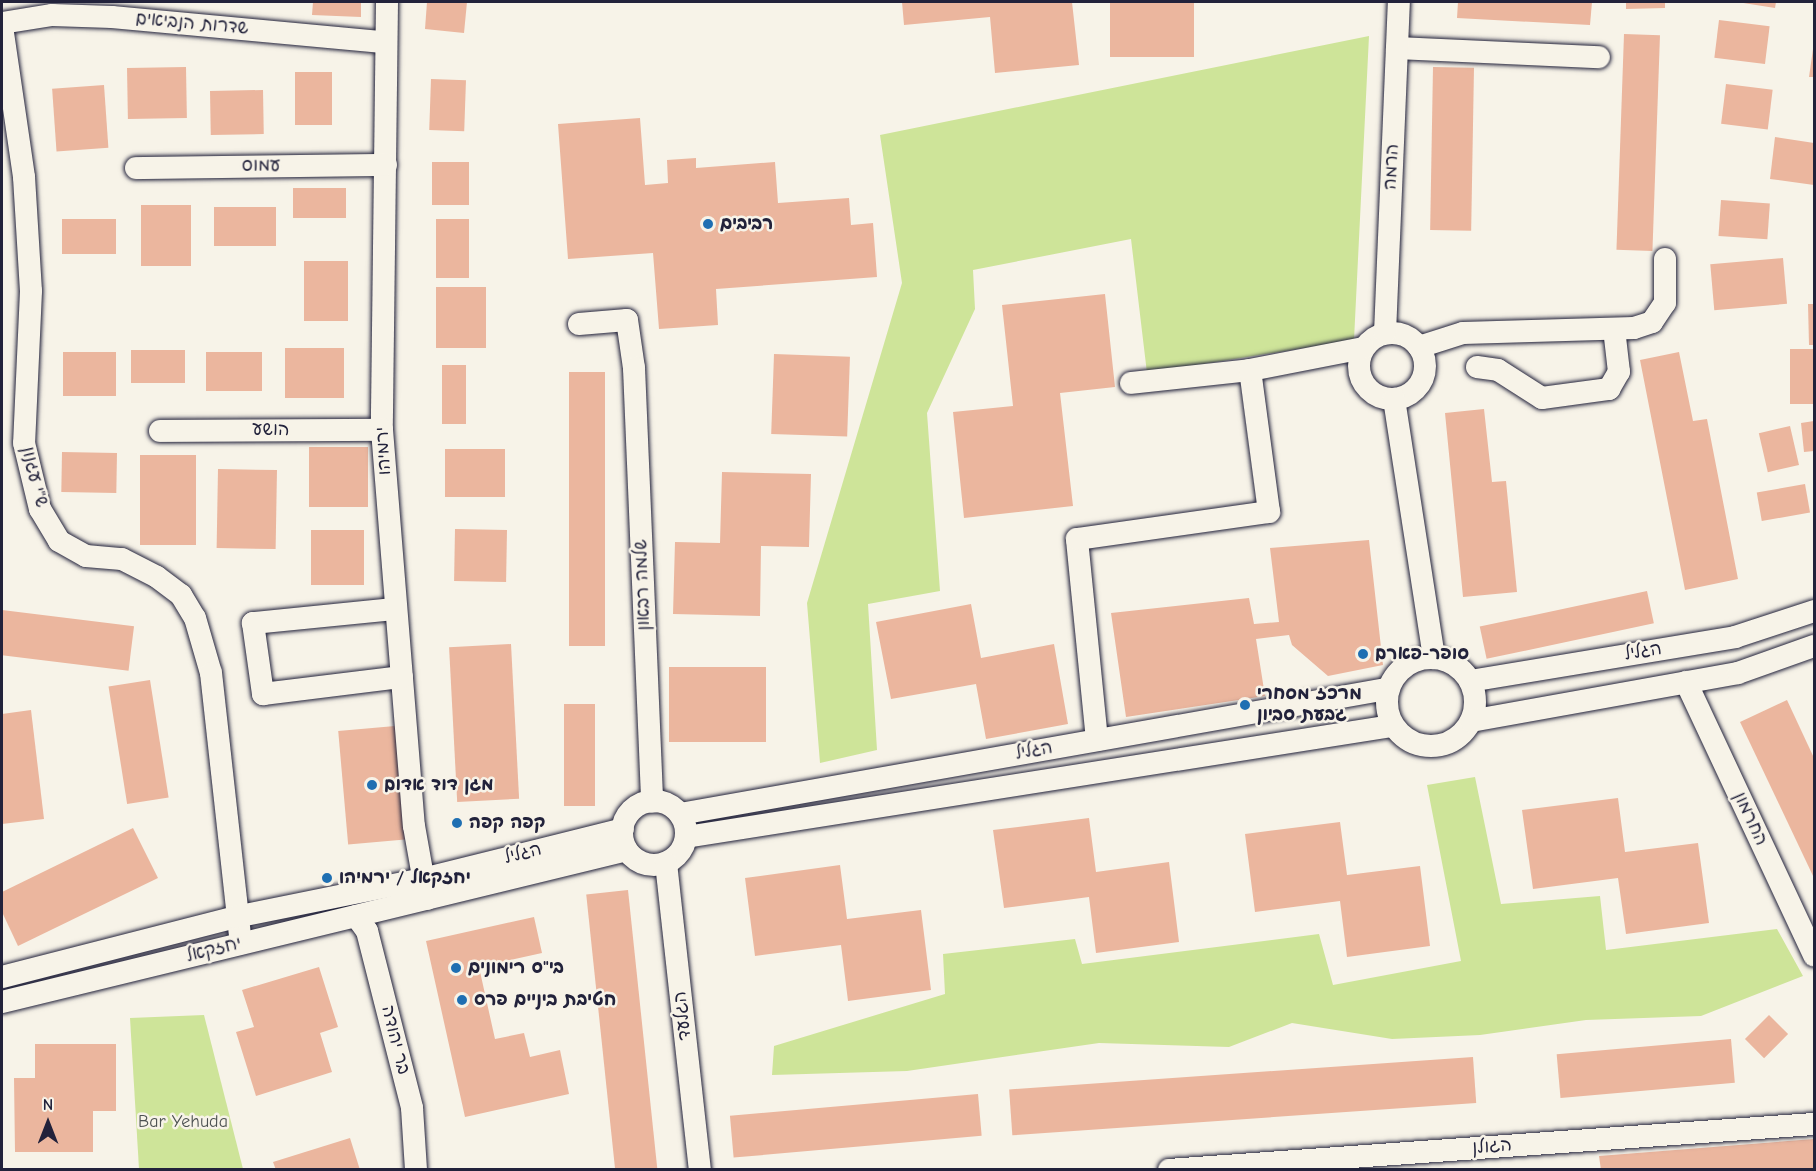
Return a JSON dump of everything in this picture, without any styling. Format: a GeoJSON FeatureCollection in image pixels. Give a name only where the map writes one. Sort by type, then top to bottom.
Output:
{"type":"FeatureCollection","features":[{"type":"Feature","properties":{"kind":"street","name":"ירמיהו"},"geometry":{"type":"LineString","coordinates":[[387,2],[383,42],[386,165],[382,430],[394,609],[425,889]]}},
{"type":"Feature","properties":{"kind":"street","name":"הרמה"},"geometry":{"type":"LineString","coordinates":[[1385,333],[1399,2]]}},
{"type":"Feature","properties":{"kind":"street","name":"שדרות הנביאים"},"geometry":{"type":"LineString","coordinates":[[2,24],[52,15],[112,17],[383,42]]}},
{"type":"Feature","properties":{"kind":"street","name":"ש\"י עגנון"},"geometry":{"type":"LineString","coordinates":[[2,24],[24,177],[31,291],[24,443],[40,509],[59,541],[86,556],[122,559],[157,577],[181,595],[195,618],[211,673],[235,917],[241,943]]}},
{"type":"Feature","properties":{"kind":"street"},"geometry":{"type":"LineString","coordinates":[[1397,48],[1599,57]]}},
{"type":"Feature","properties":{"kind":"street","name":"עמוס"},"geometry":{"type":"LineString","coordinates":[[136,168],[386,165]]}},
{"type":"Feature","properties":{"kind":"street"},"geometry":{"type":"LineString","coordinates":[[1419,346],[1463,333],[1614,329],[1652,322],[1662,313],[1665,259]]}},
{"type":"Feature","properties":{"kind":"street","name":"שלמה רבאון"},"geometry":{"type":"LineString","coordinates":[[579,324],[627,320],[634,368],[652,802]]}},
{"type":"Feature","properties":{"kind":"street"},"geometry":{"type":"LineString","coordinates":[[1477,367],[1498,370],[1542,398],[1609,389],[1619,372],[1614,329]]}},
{"type":"Feature","properties":{"kind":"street"},"geometry":{"type":"LineString","coordinates":[[1131,383],[1250,370],[1363,348],[1385,333],[1401,334],[1419,346],[1424,357],[1422,382],[1394,399],[1377,396],[1364,385],[1358,370],[1363,348]]}},
{"type":"Feature","properties":{"kind":"street"},"geometry":{"type":"LineString","coordinates":[[1097,740],[1077,539],[1269,512],[1250,370]]}},
{"type":"Feature","properties":{"kind":"street"},"geometry":{"type":"LineString","coordinates":[[1394,399],[1434,658]]}},
{"type":"Feature","properties":{"kind":"street","name":"הושע"},"geometry":{"type":"LineString","coordinates":[[160,431],[382,430]]}},
{"type":"Feature","properties":{"kind":"street"},"geometry":{"type":"LineString","coordinates":[[394,609],[253,623],[263,694],[402,677]]}},
{"type":"Feature","properties":{"kind":"street","name":"הגליל"},"geometry":{"type":"LineString","coordinates":[[1470,681],[1735,637],[1815,611]]}},
{"type":"Feature","properties":{"kind":"street","name":"הגליל"},"geometry":{"type":"LineString","coordinates":[[1471,721],[1738,673],[1815,646]]}},
{"type":"Feature","properties":{"kind":"street"},"geometry":{"type":"LineString","coordinates":[[1434,658],[1460,668],[1470,681],[1475,706],[1471,721],[1454,740],[1432,747],[1409,741],[1392,726],[1387,689],[1410,663],[1434,658]]}},
{"type":"Feature","properties":{"kind":"street","name":"החרמון"},"geometry":{"type":"LineString","coordinates":[[1686,682],[1815,955]]}},
{"type":"Feature","properties":{"kind":"street","name":"הגליל"},"geometry":{"type":"LineString","coordinates":[[680,814],[1387,689]]}},
{"type":"Feature","properties":{"kind":"street","name":"הגליל"},"geometry":{"type":"LineString","coordinates":[[686,837],[1392,726]]}},
{"type":"Feature","properties":{"kind":"street"},"geometry":{"type":"LineString","coordinates":[[652,802],[680,814],[686,837],[680,853],[666,863],[648,865],[625,839],[633,810],[652,802]]}},
{"type":"Feature","properties":{"kind":"street","name":"הגליל"},"geometry":{"type":"LineString","coordinates":[[425,889],[625,839]]}},
{"type":"Feature","properties":{"kind":"street","name":"הגלעד"},"geometry":{"type":"LineString","coordinates":[[666,863],[700,1170]]}},
{"type":"Feature","properties":{"kind":"street","name":"יחזקאל"},"geometry":{"type":"LineString","coordinates":[[2,977],[235,917],[425,889]]}},
{"type":"Feature","properties":{"kind":"street","name":"יחזקאל"},"geometry":{"type":"LineString","coordinates":[[2,1002],[356,916],[425,889]]}},
{"type":"Feature","properties":{"kind":"street","name":"בר יהודה"},"geometry":{"type":"LineString","coordinates":[[356,916],[367,931],[412,1108],[416,1170]]}},
{"type":"Feature","properties":{"kind":"street","name":"הגולן"},"geometry":{"type":"LineString","coordinates":[[1169,1170],[1815,1124]]}},
{"type":"Feature","properties":{"kind":"green space"},"geometry":{"type":"Polygon","coordinates":[[[1369,36],[1354,340],[1147,373],[1131,239],[973,270],[975,309],[927,413],[940,591],[868,604],[877,750],[820,763],[807,603],[902,283],[880,135],[1369,36]]]}},
{"type":"Feature","properties":{"kind":"green space"},"geometry":{"type":"Polygon","coordinates":[[[1475,777],[1501,904],[1600,896],[1606,950],[1777,929],[1803,976],[1701,1016],[1586,1020],[1480,1035],[1392,1039],[1292,1023],[1229,1047],[1099,1043],[907,1071],[772,1075],[774,1046],[945,994],[943,954],[1075,939],[1082,964],[1319,934],[1333,985],[1461,961],[1427,785],[1475,777]]]}},
{"type":"Feature","properties":{"kind":"green space","name":"Bar Yehuda"},"geometry":{"type":"Polygon","coordinates":[[[204,1015],[243,1169],[139,1169],[130,1018],[204,1015]]]}},
{"type":"Feature","properties":{"kind":"building"},"geometry":{"type":"Polygon","coordinates":[[[313,2],[361,2],[361,17],[312,15],[313,2]]]}},
{"type":"Feature","properties":{"kind":"building"},"geometry":{"type":"Polygon","coordinates":[[[427,2],[467,2],[464,33],[425,29],[427,2]]]}},
{"type":"Feature","properties":{"kind":"building"},"geometry":{"type":"Polygon","coordinates":[[[902,2],[1072,2],[1079,65],[995,73],[990,17],[904,25],[902,2]]]}},
{"type":"Feature","properties":{"kind":"building"},"geometry":{"type":"Polygon","coordinates":[[[1110,2],[1194,2],[1194,57],[1110,57],[1110,2]]]}},
{"type":"Feature","properties":{"kind":"building"},"geometry":{"type":"Polygon","coordinates":[[[1458,2],[1592,2],[1590,25],[1457,18],[1458,2]]]}},
{"type":"Feature","properties":{"kind":"building"},"geometry":{"type":"Polygon","coordinates":[[[1626,2],[1665,2],[1665,8],[1626,9],[1626,2]]]}},
{"type":"Feature","properties":{"kind":"building"},"geometry":{"type":"Polygon","coordinates":[[[1737,2],[1776,2],[1775,8],[1737,2]]]}},
{"type":"Feature","properties":{"kind":"building"},"geometry":{"type":"Polygon","coordinates":[[[1719,20],[1770,26],[1765,64],[1714,58],[1719,20]]]}},
{"type":"Feature","properties":{"kind":"building"},"geometry":{"type":"Polygon","coordinates":[[[1624,34],[1660,35],[1652,251],[1616,250],[1624,34]]]}},
{"type":"Feature","properties":{"kind":"building"},"geometry":{"type":"Polygon","coordinates":[[[1814,42],[1814,77],[1809,77],[1814,42]]]}},
{"type":"Feature","properties":{"kind":"building"},"geometry":{"type":"Polygon","coordinates":[[[186,67],[187,118],[128,119],[127,68],[186,67]]]}},
{"type":"Feature","properties":{"kind":"building"},"geometry":{"type":"Polygon","coordinates":[[[1433,67],[1474,68],[1471,231],[1430,230],[1433,67]]]}},
{"type":"Feature","properties":{"kind":"building"},"geometry":{"type":"Polygon","coordinates":[[[295,72],[332,72],[332,125],[295,125],[295,72]]]}},
{"type":"Feature","properties":{"kind":"building"},"geometry":{"type":"Polygon","coordinates":[[[431,79],[466,80],[464,131],[429,130],[431,79]]]}},
{"type":"Feature","properties":{"kind":"building"},"geometry":{"type":"Polygon","coordinates":[[[1726,84],[1773,90],[1768,129],[1721,124],[1726,84]]]}},
{"type":"Feature","properties":{"kind":"building"},"geometry":{"type":"Polygon","coordinates":[[[104,85],[108,148],[57,151],[52,89],[104,85]]]}},
{"type":"Feature","properties":{"kind":"building"},"geometry":{"type":"Polygon","coordinates":[[[263,90],[264,134],[211,135],[210,91],[263,90]]]}},
{"type":"Feature","properties":{"kind":"building","name":"רביבים"},"geometry":{"type":"Polygon","coordinates":[[[640,118],[645,185],[668,183],[667,160],[696,158],[696,168],[775,162],[778,203],[849,198],[851,225],[873,223],[877,277],[716,289],[718,325],[659,329],[653,253],[568,259],[558,124],[640,118]]]}},
{"type":"Feature","properties":{"kind":"building"},"geometry":{"type":"Polygon","coordinates":[[[1775,137],[1814,143],[1814,185],[1770,179],[1775,137]]]}},
{"type":"Feature","properties":{"kind":"building"},"geometry":{"type":"Polygon","coordinates":[[[432,162],[469,162],[469,205],[432,205],[432,162]]]}},
{"type":"Feature","properties":{"kind":"building"},"geometry":{"type":"Polygon","coordinates":[[[293,188],[346,188],[346,218],[293,218],[293,188]]]}},
{"type":"Feature","properties":{"kind":"building"},"geometry":{"type":"Polygon","coordinates":[[[1721,200],[1770,203],[1767,239],[1718,236],[1721,200]]]}},
{"type":"Feature","properties":{"kind":"building"},"geometry":{"type":"Polygon","coordinates":[[[141,205],[191,205],[191,266],[141,266],[141,205]]]}},
{"type":"Feature","properties":{"kind":"building"},"geometry":{"type":"Polygon","coordinates":[[[214,207],[276,207],[276,246],[214,246],[214,207]]]}},
{"type":"Feature","properties":{"kind":"building"},"geometry":{"type":"Polygon","coordinates":[[[62,219],[116,219],[116,254],[62,254],[62,219]]]}},
{"type":"Feature","properties":{"kind":"building"},"geometry":{"type":"Polygon","coordinates":[[[436,219],[469,219],[469,278],[436,278],[436,219]]]}},
{"type":"Feature","properties":{"kind":"building"},"geometry":{"type":"Polygon","coordinates":[[[1783,258],[1787,304],[1714,310],[1710,264],[1783,258]]]}},
{"type":"Feature","properties":{"kind":"building"},"geometry":{"type":"Polygon","coordinates":[[[304,261],[348,261],[348,321],[304,321],[304,261]]]}},
{"type":"Feature","properties":{"kind":"building"},"geometry":{"type":"Polygon","coordinates":[[[436,287],[486,287],[486,348],[436,348],[436,287]]]}},
{"type":"Feature","properties":{"kind":"building"},"geometry":{"type":"Polygon","coordinates":[[[1105,294],[1115,387],[1060,393],[1073,506],[964,518],[953,412],[1013,406],[1002,305],[1105,294]]]}},
{"type":"Feature","properties":{"kind":"building"},"geometry":{"type":"Polygon","coordinates":[[[1808,304],[1814,304],[1814,345],[1809,345],[1808,304]]]}},
{"type":"Feature","properties":{"kind":"building"},"geometry":{"type":"Polygon","coordinates":[[[285,348],[344,348],[344,398],[285,398],[285,348]]]}},
{"type":"Feature","properties":{"kind":"building"},"geometry":{"type":"Polygon","coordinates":[[[1790,349],[1814,349],[1814,404],[1790,404],[1790,349]]]}},
{"type":"Feature","properties":{"kind":"building"},"geometry":{"type":"Polygon","coordinates":[[[131,350],[185,350],[185,383],[131,383],[131,350]]]}},
{"type":"Feature","properties":{"kind":"building"},"geometry":{"type":"Polygon","coordinates":[[[63,352],[116,352],[116,396],[63,396],[63,352]]]}},
{"type":"Feature","properties":{"kind":"building"},"geometry":{"type":"Polygon","coordinates":[[[206,352],[262,352],[262,391],[206,391],[206,352]]]}},
{"type":"Feature","properties":{"kind":"building"},"geometry":{"type":"Polygon","coordinates":[[[1679,352],[1693,421],[1707,419],[1738,579],[1685,590],[1640,360],[1679,352]]]}},
{"type":"Feature","properties":{"kind":"building"},"geometry":{"type":"Polygon","coordinates":[[[774,354],[850,357],[847,437],[771,434],[774,354]]]}},
{"type":"Feature","properties":{"kind":"building"},"geometry":{"type":"Polygon","coordinates":[[[442,365],[466,365],[466,424],[442,424],[442,365]]]}},
{"type":"Feature","properties":{"kind":"building"},"geometry":{"type":"Polygon","coordinates":[[[569,372],[605,372],[605,646],[569,646],[569,372]]]}},
{"type":"Feature","properties":{"kind":"building"},"geometry":{"type":"Polygon","coordinates":[[[1484,409],[1492,482],[1506,481],[1517,592],[1463,597],[1445,413],[1484,409]]]}},
{"type":"Feature","properties":{"kind":"building"},"geometry":{"type":"Polygon","coordinates":[[[1814,421],[1814,451],[1804,452],[1801,423],[1814,421]]]}},
{"type":"Feature","properties":{"kind":"building"},"geometry":{"type":"Polygon","coordinates":[[[1790,426],[1799,465],[1768,472],[1759,433],[1790,426]]]}},
{"type":"Feature","properties":{"kind":"building"},"geometry":{"type":"Polygon","coordinates":[[[309,447],[368,447],[368,507],[309,507],[309,447]]]}},
{"type":"Feature","properties":{"kind":"building"},"geometry":{"type":"Polygon","coordinates":[[[445,449],[505,449],[505,497],[445,497],[445,449]]]}},
{"type":"Feature","properties":{"kind":"building"},"geometry":{"type":"Polygon","coordinates":[[[62,452],[117,453],[116,493],[61,492],[62,452]]]}},
{"type":"Feature","properties":{"kind":"building"},"geometry":{"type":"Polygon","coordinates":[[[140,455],[196,455],[196,545],[140,545],[140,455]]]}},
{"type":"Feature","properties":{"kind":"building"},"geometry":{"type":"Polygon","coordinates":[[[218,469],[277,470],[276,549],[217,548],[218,469]]]}},
{"type":"Feature","properties":{"kind":"building"},"geometry":{"type":"Polygon","coordinates":[[[722,472],[811,474],[809,547],[761,546],[760,616],[673,614],[675,542],[720,543],[722,472]]]}},
{"type":"Feature","properties":{"kind":"building"},"geometry":{"type":"Polygon","coordinates":[[[1805,484],[1810,513],[1762,521],[1757,493],[1805,484]]]}},
{"type":"Feature","properties":{"kind":"building"},"geometry":{"type":"Polygon","coordinates":[[[455,529],[507,530],[506,582],[454,581],[455,529]]]}},
{"type":"Feature","properties":{"kind":"building"},"geometry":{"type":"Polygon","coordinates":[[[311,530],[364,530],[364,585],[311,585],[311,530]]]}},
{"type":"Feature","properties":{"kind":"building"},"geometry":{"type":"Polygon","coordinates":[[[1369,540],[1383,665],[1328,676],[1292,645],[1289,635],[1256,639],[1265,696],[1126,717],[1111,613],[1249,598],[1254,624],[1279,622],[1270,548],[1369,540]]]}},
{"type":"Feature","properties":{"kind":"building"},"geometry":{"type":"Polygon","coordinates":[[[1647,591],[1654,623],[1487,659],[1480,627],[1647,591]]]}},
{"type":"Feature","properties":{"kind":"building"},"geometry":{"type":"Polygon","coordinates":[[[971,604],[981,658],[1054,644],[1068,724],[986,739],[976,684],[891,699],[876,622],[971,604]]]}},
{"type":"Feature","properties":{"kind":"building"},"geometry":{"type":"Polygon","coordinates":[[[2,610],[134,626],[129,671],[2,655],[2,610]]]}},
{"type":"Feature","properties":{"kind":"building"},"geometry":{"type":"Polygon","coordinates":[[[511,644],[519,799],[457,802],[449,647],[511,644]]]}},
{"type":"Feature","properties":{"kind":"building"},"geometry":{"type":"Polygon","coordinates":[[[669,667],[766,667],[766,742],[669,742],[669,667]]]}},
{"type":"Feature","properties":{"kind":"building"},"geometry":{"type":"Polygon","coordinates":[[[150,680],[169,798],[127,804],[109,687],[150,680]]]}},
{"type":"Feature","properties":{"kind":"building"},"geometry":{"type":"Polygon","coordinates":[[[1787,700],[1814,758],[1814,878],[1740,722],[1787,700]]]}},
{"type":"Feature","properties":{"kind":"building"},"geometry":{"type":"Polygon","coordinates":[[[564,704],[595,704],[595,806],[564,806],[564,704]]]}},
{"type":"Feature","properties":{"kind":"building"},"geometry":{"type":"Polygon","coordinates":[[[31,710],[44,819],[2,824],[2,714],[31,710]]]}},
{"type":"Feature","properties":{"kind":"building","name":"מגן דוד אדום"},"geometry":{"type":"Polygon","coordinates":[[[395,726],[405,840],[348,845],[338,731],[395,726]]]}},
{"type":"Feature","properties":{"kind":"building"},"geometry":{"type":"Polygon","coordinates":[[[1618,798],[1625,852],[1698,843],[1709,923],[1626,934],[1618,878],[1533,889],[1522,810],[1618,798]]]}},
{"type":"Feature","properties":{"kind":"building"},"geometry":{"type":"Polygon","coordinates":[[[1089,818],[1096,872],[1169,862],[1179,942],[1096,953],[1089,897],[1004,908],[993,830],[1089,818]]]}},
{"type":"Feature","properties":{"kind":"building"},"geometry":{"type":"Polygon","coordinates":[[[1340,822],[1347,875],[1420,866],[1430,946],[1347,957],[1340,901],[1255,912],[1245,834],[1340,822]]]}},
{"type":"Feature","properties":{"kind":"building"},"geometry":{"type":"Polygon","coordinates":[[[133,828],[158,878],[18,946],[2,912],[2,892],[133,828]]]}},
{"type":"Feature","properties":{"kind":"building"},"geometry":{"type":"Polygon","coordinates":[[[840,865],[847,919],[921,910],[931,990],[848,1001],[841,945],[755,956],[745,878],[840,865]]]}},
{"type":"Feature","properties":{"kind":"building"},"geometry":{"type":"Polygon","coordinates":[[[628,890],[657,1169],[615,1170],[586,894],[628,890]]]}},
{"type":"Feature","properties":{"kind":"building","name":"חטיבת ביניים פרס"},"geometry":{"type":"Polygon","coordinates":[[[534,917],[542,953],[479,967],[495,1039],[524,1033],[530,1057],[560,1050],[569,1094],[465,1117],[426,941],[534,917]]]}},
{"type":"Feature","properties":{"kind":"building"},"geometry":{"type":"Polygon","coordinates":[[[319,967],[338,1027],[320,1033],[332,1072],[256,1096],[236,1032],[254,1027],[242,990],[319,967]]]}},
{"type":"Feature","properties":{"kind":"building"},"geometry":{"type":"Polygon","coordinates":[[[1769,1015],[1788,1034],[1764,1058],[1745,1039],[1769,1015]]]}},
{"type":"Feature","properties":{"kind":"building"},"geometry":{"type":"Polygon","coordinates":[[[1731,1039],[1735,1083],[1561,1098],[1557,1054],[1731,1039]]]}},
{"type":"Feature","properties":{"kind":"building"},"geometry":{"type":"Polygon","coordinates":[[[35,1044],[116,1044],[116,1111],[93,1111],[93,1152],[15,1152],[14,1078],[35,1078],[35,1044]]]}},
{"type":"Feature","properties":{"kind":"building"},"geometry":{"type":"Polygon","coordinates":[[[1473,1057],[1476,1103],[1012,1135],[1009,1089],[1473,1057]]]}},
{"type":"Feature","properties":{"kind":"building"},"geometry":{"type":"Polygon","coordinates":[[[978,1094],[982,1136],[734,1158],[730,1116],[978,1094]]]}},
{"type":"Feature","properties":{"kind":"building"},"geometry":{"type":"Polygon","coordinates":[[[350,1138],[360,1170],[276,1170],[273,1162],[350,1138]]]}},
{"type":"Feature","properties":{"kind":"building"},"geometry":{"type":"Polygon","coordinates":[[[1814,1139],[1814,1170],[1601,1170],[1599,1156],[1814,1139]]]}},
{"type":"Feature","properties":{"kind":"place","name":"רביבים"},"geometry":{"type":"Point","coordinates":[708,224]}},
{"type":"Feature","properties":{"kind":"place","name":"סופר-פארם"},"geometry":{"type":"Point","coordinates":[1363,654]}},
{"type":"Feature","properties":{"kind":"place","name":"מרכז מסחרי גבעת סביון"},"geometry":{"type":"Point","coordinates":[1245,705]}},
{"type":"Feature","properties":{"kind":"place","name":"מגן דוד אדום"},"geometry":{"type":"Point","coordinates":[372,785]}},
{"type":"Feature","properties":{"kind":"place","name":"קפה קפה"},"geometry":{"type":"Point","coordinates":[457,823]}},
{"type":"Feature","properties":{"kind":"place","name":"יחזקאל / ירמיהו"},"geometry":{"type":"Point","coordinates":[327,878]}},
{"type":"Feature","properties":{"kind":"place","name":"בי\"ס רימונים"},"geometry":{"type":"Point","coordinates":[456,968]}},
{"type":"Feature","properties":{"kind":"place","name":"חטיבת ביניים פרס"},"geometry":{"type":"Point","coordinates":[462,1000]}}]}
